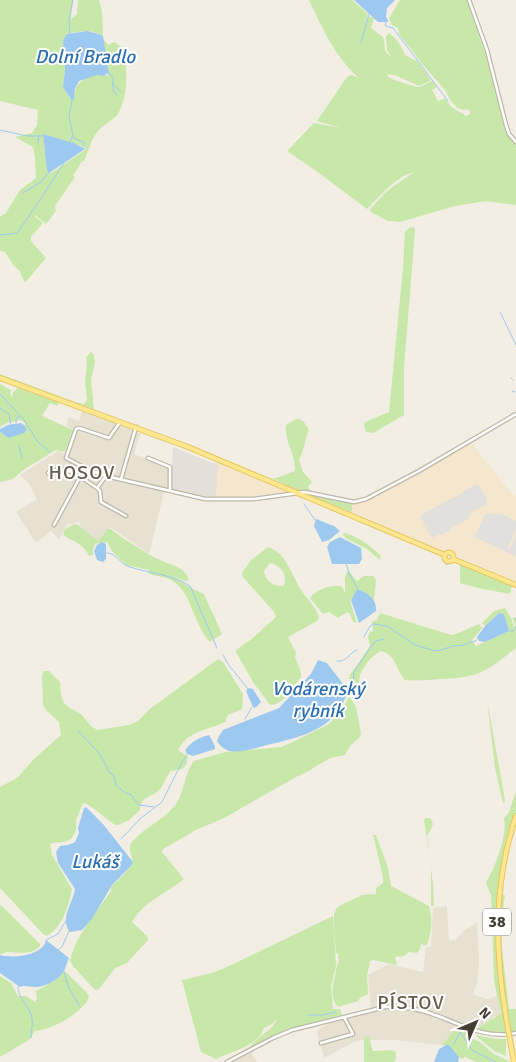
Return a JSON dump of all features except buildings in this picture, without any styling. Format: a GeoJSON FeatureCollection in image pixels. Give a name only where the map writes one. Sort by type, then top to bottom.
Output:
{"type":"FeatureCollection","features":[{"type":"Feature","properties":{"kind":"main road"},"geometry":{"type":"LineString","coordinates":[[0,378],[136,427],[445,555],[450,553],[453,555],[453,558],[516,585]]}},
{"type":"Feature","properties":{"kind":"main road"},"geometry":{"type":"LineString","coordinates":[[445,555],[447,562],[453,558]]}},
{"type":"Feature","properties":{"kind":"main road","name":"38"},"geometry":{"type":"LineString","coordinates":[[514,1062],[500,980],[497,920],[502,874],[516,816]]}},
{"type":"Feature","properties":{"kind":"street"},"geometry":{"type":"LineString","coordinates":[[470,0],[487,50],[509,134],[516,142]]}},
{"type":"Feature","properties":{"kind":"street"},"geometry":{"type":"LineString","coordinates":[[120,422],[109,438],[79,428],[76,429],[66,458],[89,470],[106,476],[205,499],[254,499],[305,492],[354,502],[372,496],[419,471],[516,414]]}},
{"type":"Feature","properties":{"kind":"street"},"geometry":{"type":"LineString","coordinates":[[121,479],[136,427]]}},
{"type":"Feature","properties":{"kind":"street"},"geometry":{"type":"LineString","coordinates":[[148,458],[170,468],[170,491]]}},
{"type":"Feature","properties":{"kind":"street"},"geometry":{"type":"LineString","coordinates":[[48,473],[53,470],[63,469],[74,472],[100,491],[101,502],[126,516]]}},
{"type":"Feature","properties":{"kind":"street"},"geometry":{"type":"LineString","coordinates":[[54,524],[81,478],[89,470]]}},
{"type":"Feature","properties":{"kind":"street"},"geometry":{"type":"LineString","coordinates":[[97,488],[106,476]]}},
{"type":"Feature","properties":{"kind":"street"},"geometry":{"type":"LineString","coordinates":[[227,1062],[272,1038],[292,1030],[369,1010],[394,1007],[434,1015],[481,1033],[497,1035],[516,1033]]}},
{"type":"Feature","properties":{"kind":"street"},"geometry":{"type":"LineString","coordinates":[[321,1043],[353,1034],[344,1016]]}},
{"type":"Feature","properties":{"kind":"shaded area"},"geometry":{"type":"Polygon","coordinates":[[[82,411],[120,424],[140,434],[134,454],[169,469],[168,493],[164,492],[149,554],[110,527],[98,541],[82,528],[79,522],[67,525],[59,539],[51,531],[36,543],[16,512],[37,499],[30,485],[20,475],[58,451],[65,454],[74,430],[66,426],[69,417],[79,421],[82,411]]]}},
{"type":"Feature","properties":{"kind":"shaded area"},"geometry":{"type":"Polygon","coordinates":[[[471,443],[513,495],[516,495],[516,581],[352,512],[352,504],[365,501],[471,443]]]}},
{"type":"Feature","properties":{"kind":"shaded area"},"geometry":{"type":"Polygon","coordinates":[[[173,447],[212,463],[218,463],[216,497],[171,489],[173,447]]]}},
{"type":"Feature","properties":{"kind":"shaded area"},"geometry":{"type":"Polygon","coordinates":[[[218,463],[288,492],[262,496],[216,497],[218,463]]]}},
{"type":"Feature","properties":{"kind":"shaded area"},"geometry":{"type":"Polygon","coordinates":[[[477,484],[487,499],[484,506],[473,510],[467,520],[450,528],[451,530],[433,538],[432,535],[430,536],[426,528],[427,526],[425,527],[424,521],[421,520],[421,515],[477,484]]]}},
{"type":"Feature","properties":{"kind":"shaded area"},"geometry":{"type":"Polygon","coordinates":[[[486,513],[501,514],[516,521],[516,530],[508,548],[510,549],[516,534],[516,556],[475,536],[486,513]]]}},
{"type":"Feature","properties":{"kind":"shaded area"},"geometry":{"type":"Polygon","coordinates":[[[447,906],[449,941],[455,940],[465,930],[477,923],[479,961],[477,984],[473,994],[486,999],[498,996],[501,1015],[468,1032],[455,1029],[442,1045],[396,1040],[370,1040],[369,1037],[364,1037],[364,1040],[356,1041],[324,1058],[317,1031],[329,1023],[371,1011],[368,975],[389,964],[423,972],[426,947],[431,947],[433,908],[447,906]]]}},
{"type":"Feature","properties":{"kind":"shaded area"},"geometry":{"type":"Polygon","coordinates":[[[248,1048],[257,1062],[224,1062],[248,1048]]]}},
{"type":"Feature","properties":{"kind":"green space"},"geometry":{"type":"Polygon","coordinates":[[[0,0],[73,0],[71,19],[77,14],[78,0],[99,0],[102,11],[103,36],[95,32],[81,31],[67,34],[63,40],[65,70],[63,87],[71,100],[74,99],[77,86],[83,80],[96,75],[108,75],[104,40],[108,45],[114,42],[123,48],[125,63],[126,88],[122,105],[118,114],[96,133],[84,161],[82,161],[73,176],[75,177],[55,206],[56,211],[46,224],[35,215],[43,223],[31,237],[31,241],[46,258],[25,283],[19,270],[5,252],[0,251],[0,217],[6,213],[20,190],[36,178],[33,147],[15,137],[32,133],[37,125],[38,110],[0,101],[0,0]],[[43,134],[48,172],[51,173],[85,150],[84,147],[43,134]]]}},
{"type":"Feature","properties":{"kind":"green space"},"geometry":{"type":"Polygon","coordinates":[[[309,0],[352,0],[368,14],[366,25],[369,16],[374,18],[371,28],[383,37],[386,52],[391,56],[387,50],[386,36],[389,33],[398,42],[405,55],[417,61],[430,81],[419,86],[397,76],[388,74],[387,76],[417,87],[432,81],[437,87],[432,90],[438,101],[446,98],[452,107],[466,116],[470,114],[470,111],[457,108],[450,100],[445,90],[422,64],[399,34],[398,28],[392,25],[389,18],[400,0],[467,0],[486,56],[505,129],[516,146],[516,205],[485,201],[455,206],[400,222],[388,221],[371,212],[370,209],[387,191],[414,172],[395,182],[367,209],[287,151],[314,123],[341,128],[317,121],[347,77],[351,75],[359,78],[336,52],[309,0]]]}},
{"type":"Feature","properties":{"kind":"green space"},"geometry":{"type":"Polygon","coordinates":[[[414,227],[404,368],[404,415],[373,433],[366,432],[365,422],[389,412],[405,232],[409,228],[414,227]]]}},
{"type":"Feature","properties":{"kind":"green space"},"geometry":{"type":"Polygon","coordinates":[[[91,352],[94,355],[95,362],[91,380],[94,409],[92,410],[0,377],[0,374],[84,404],[87,399],[85,382],[86,357],[91,352]]]}},
{"type":"Feature","properties":{"kind":"green space"},"geometry":{"type":"Polygon","coordinates":[[[0,384],[11,390],[12,398],[13,392],[18,388],[59,402],[57,406],[50,403],[42,416],[73,430],[65,452],[56,450],[23,470],[13,479],[0,482],[0,432],[6,436],[27,431],[24,425],[26,424],[21,420],[7,423],[0,427],[0,384]]]}},
{"type":"Feature","properties":{"kind":"green space"},"geometry":{"type":"Polygon","coordinates":[[[298,418],[304,422],[309,430],[299,460],[303,472],[312,482],[308,487],[311,492],[298,491],[272,478],[295,471],[286,425],[298,418]]]}},
{"type":"Feature","properties":{"kind":"green space"},"geometry":{"type":"Polygon","coordinates":[[[304,494],[352,504],[352,512],[304,494]]]}},
{"type":"Feature","properties":{"kind":"green space"},"geometry":{"type":"Polygon","coordinates":[[[74,524],[98,541],[108,529],[111,529],[149,554],[176,566],[187,575],[189,580],[184,581],[173,576],[204,594],[222,634],[210,642],[178,585],[171,580],[148,573],[149,570],[126,565],[112,551],[107,542],[95,544],[93,555],[89,556],[81,545],[63,535],[65,529],[74,524]]]}},
{"type":"Feature","properties":{"kind":"green space"},"geometry":{"type":"Polygon","coordinates":[[[344,533],[369,545],[381,556],[380,560],[367,549],[347,539],[343,535],[344,533]]]}},
{"type":"Feature","properties":{"kind":"green space"},"geometry":{"type":"Polygon","coordinates":[[[268,547],[279,554],[288,565],[301,590],[314,606],[319,617],[317,621],[288,637],[296,653],[295,657],[301,677],[284,699],[270,705],[253,682],[236,652],[236,650],[253,638],[276,617],[274,612],[243,577],[242,573],[251,560],[268,547]],[[270,563],[264,571],[266,578],[270,583],[283,586],[285,579],[283,572],[270,563]]]}},
{"type":"Feature","properties":{"kind":"green space"},"geometry":{"type":"Polygon","coordinates":[[[460,565],[512,585],[510,594],[460,583],[460,565]]]}},
{"type":"Feature","properties":{"kind":"green space"},"geometry":{"type":"Polygon","coordinates":[[[348,570],[357,581],[364,576],[373,576],[376,580],[374,600],[358,589],[350,601],[357,623],[353,622],[350,614],[347,612],[338,618],[329,612],[323,614],[310,598],[320,590],[334,586],[342,587],[345,592],[345,577],[348,570]]]}},
{"type":"Feature","properties":{"kind":"green space"},"geometry":{"type":"Polygon","coordinates":[[[505,608],[512,620],[514,629],[515,624],[512,618],[516,618],[516,648],[497,663],[481,672],[464,677],[405,680],[390,656],[381,651],[366,664],[361,673],[359,683],[351,682],[349,679],[370,646],[368,637],[370,632],[373,631],[372,622],[377,620],[380,613],[451,635],[479,624],[482,628],[472,640],[476,646],[509,631],[504,614],[499,613],[485,626],[482,623],[494,611],[505,608]]]}},
{"type":"Feature","properties":{"kind":"green space"},"geometry":{"type":"Polygon","coordinates":[[[218,659],[223,662],[243,694],[242,709],[228,715],[225,722],[198,732],[187,739],[178,750],[188,757],[186,765],[182,769],[171,771],[160,789],[142,802],[140,810],[128,821],[116,825],[83,803],[76,820],[76,830],[72,838],[67,841],[50,844],[52,855],[72,889],[67,909],[60,922],[52,933],[46,936],[0,888],[0,787],[17,778],[34,759],[61,735],[59,722],[43,705],[42,675],[44,671],[49,671],[60,682],[64,703],[81,714],[97,730],[129,725],[138,721],[150,709],[218,659]]]}},
{"type":"Feature","properties":{"kind":"green space"},"geometry":{"type":"Polygon","coordinates":[[[350,697],[356,707],[361,734],[345,755],[329,759],[224,818],[196,830],[163,849],[162,852],[184,879],[149,903],[137,915],[132,922],[147,936],[148,940],[127,963],[115,968],[99,989],[94,989],[70,961],[77,942],[87,924],[111,891],[111,887],[131,866],[130,845],[132,842],[142,832],[166,815],[176,804],[188,771],[194,761],[225,752],[281,747],[329,724],[343,709],[350,697]]]}},
{"type":"Feature","properties":{"kind":"green space"},"geometry":{"type":"Polygon","coordinates":[[[487,700],[505,800],[504,804],[495,768],[487,700]]]}},
{"type":"Feature","properties":{"kind":"green space"},"geometry":{"type":"Polygon","coordinates":[[[516,791],[516,811],[508,837],[498,889],[496,929],[499,979],[507,1033],[483,1032],[475,1029],[501,1014],[494,981],[491,895],[486,883],[500,851],[505,825],[504,818],[509,812],[516,791]]]}},
{"type":"Feature","properties":{"kind":"green space"},"geometry":{"type":"Polygon","coordinates":[[[425,818],[430,818],[433,822],[427,836],[430,862],[424,820],[425,818]]]}},
{"type":"Feature","properties":{"kind":"green space"},"geometry":{"type":"Polygon","coordinates":[[[373,835],[376,835],[388,868],[391,886],[429,906],[431,932],[426,946],[421,944],[417,953],[409,952],[404,956],[395,957],[397,965],[370,961],[367,976],[368,994],[358,1001],[338,1007],[333,997],[333,986],[339,962],[338,954],[336,953],[334,914],[337,907],[362,895],[376,894],[376,888],[383,883],[373,835]]]}},
{"type":"Feature","properties":{"kind":"green space"},"geometry":{"type":"Polygon","coordinates":[[[431,868],[433,884],[434,906],[431,906],[431,868]]]}},
{"type":"Feature","properties":{"kind":"green space"},"geometry":{"type":"Polygon","coordinates":[[[501,895],[505,895],[501,924],[509,1009],[516,1009],[516,1031],[511,1033],[500,959],[501,895]]]}},
{"type":"Feature","properties":{"kind":"green space"},"geometry":{"type":"Polygon","coordinates":[[[0,905],[40,944],[37,949],[29,952],[0,954],[0,905]]]}},
{"type":"Feature","properties":{"kind":"green space"},"geometry":{"type":"Polygon","coordinates":[[[333,916],[336,967],[331,986],[333,1009],[340,1009],[342,1015],[286,1030],[250,1047],[272,1027],[277,1019],[264,1028],[261,1034],[251,1043],[236,1051],[216,1059],[201,1052],[182,980],[212,973],[227,967],[333,916]]]}},
{"type":"Feature","properties":{"kind":"green space"},"geometry":{"type":"Polygon","coordinates":[[[65,971],[89,996],[84,1006],[59,1023],[46,1029],[35,1031],[29,1040],[0,1057],[0,976],[11,983],[18,996],[26,996],[35,1002],[37,999],[36,991],[54,981],[65,971]]]}},
{"type":"Feature","properties":{"kind":"green space"},"geometry":{"type":"Polygon","coordinates":[[[455,1029],[468,1032],[466,1038],[470,1044],[473,1039],[480,1042],[494,1054],[511,1062],[476,1062],[465,1057],[463,1059],[459,1057],[446,1045],[442,1045],[455,1029]]]}},
{"type":"Feature","properties":{"kind":"green space"},"geometry":{"type":"Polygon","coordinates":[[[475,1035],[506,1039],[506,1056],[494,1051],[475,1035]]]}},
{"type":"Feature","properties":{"kind":"green space"},"geometry":{"type":"Polygon","coordinates":[[[366,1036],[369,1037],[373,1051],[391,1050],[396,1052],[394,1062],[364,1062],[364,1038],[366,1036]]]}},
{"type":"Feature","properties":{"kind":"water"},"geometry":{"type":"Polygon","coordinates":[[[354,0],[395,0],[387,8],[386,17],[388,22],[378,22],[354,0]]]}},
{"type":"Feature","properties":{"kind":"water","name":"Dolní Bradlo"},"geometry":{"type":"Polygon","coordinates":[[[87,31],[103,36],[109,73],[79,81],[72,101],[63,87],[65,70],[63,40],[67,34],[87,31]]]}},
{"type":"Feature","properties":{"kind":"water"},"geometry":{"type":"Polygon","coordinates":[[[43,134],[74,143],[85,149],[49,173],[47,170],[43,134]]]}},
{"type":"Feature","properties":{"kind":"water"},"geometry":{"type":"Polygon","coordinates":[[[21,423],[27,430],[24,433],[9,438],[0,432],[0,429],[8,425],[21,423]]]}},
{"type":"Feature","properties":{"kind":"water"},"geometry":{"type":"Polygon","coordinates":[[[316,519],[334,526],[340,531],[329,540],[322,542],[314,526],[316,519]]]}},
{"type":"Feature","properties":{"kind":"water"},"geometry":{"type":"Polygon","coordinates":[[[340,537],[361,548],[362,559],[359,564],[332,564],[327,547],[330,542],[340,537]]]}},
{"type":"Feature","properties":{"kind":"water"},"geometry":{"type":"Polygon","coordinates":[[[102,542],[106,544],[106,559],[103,562],[97,560],[94,551],[97,545],[102,542]]]}},
{"type":"Feature","properties":{"kind":"water"},"geometry":{"type":"Polygon","coordinates":[[[357,589],[371,597],[376,607],[376,611],[359,623],[351,600],[357,589]]]}},
{"type":"Feature","properties":{"kind":"water"},"geometry":{"type":"Polygon","coordinates":[[[499,613],[504,614],[509,631],[485,642],[479,641],[477,637],[485,626],[499,613]]]}},
{"type":"Feature","properties":{"kind":"water","name":"Vodárenský rybník"},"geometry":{"type":"Polygon","coordinates":[[[318,660],[327,663],[347,689],[347,695],[343,703],[329,721],[310,732],[289,740],[248,750],[229,751],[219,744],[217,741],[223,730],[279,708],[311,674],[318,660]]]}},
{"type":"Feature","properties":{"kind":"water"},"geometry":{"type":"Polygon","coordinates":[[[249,688],[253,689],[261,702],[255,708],[246,691],[249,688]]]}},
{"type":"Feature","properties":{"kind":"water"},"geometry":{"type":"Polygon","coordinates":[[[209,735],[215,749],[193,756],[187,754],[185,750],[190,745],[209,735]]]}},
{"type":"Feature","properties":{"kind":"water","name":"Lukáš"},"geometry":{"type":"Polygon","coordinates":[[[86,807],[103,824],[133,862],[112,885],[92,919],[82,930],[70,932],[67,927],[66,916],[75,889],[58,863],[56,852],[60,846],[75,842],[79,833],[78,828],[84,808],[86,807]]]}},
{"type":"Feature","properties":{"kind":"water"},"geometry":{"type":"Polygon","coordinates":[[[46,940],[69,958],[63,973],[57,979],[39,987],[20,987],[0,973],[0,955],[27,955],[40,949],[46,940]]]}},
{"type":"Feature","properties":{"kind":"water"},"geometry":{"type":"Polygon","coordinates":[[[449,1045],[459,1057],[458,1062],[434,1062],[439,1049],[449,1045]]]}},
{"type":"Feature","properties":{"kind":"waterway"},"geometry":{"type":"LineString","coordinates":[[70,33],[69,19],[73,0]]}},
{"type":"Feature","properties":{"kind":"waterway"},"geometry":{"type":"LineString","coordinates":[[361,43],[369,14]]}},
{"type":"Feature","properties":{"kind":"waterway"},"geometry":{"type":"LineString","coordinates":[[386,22],[385,26],[393,28],[448,101]]}},
{"type":"Feature","properties":{"kind":"waterway"},"geometry":{"type":"LineString","coordinates":[[109,73],[113,78],[113,84],[121,92]]}},
{"type":"Feature","properties":{"kind":"waterway"},"geometry":{"type":"LineString","coordinates":[[113,84],[113,90],[117,96]]}},
{"type":"Feature","properties":{"kind":"waterway"},"geometry":{"type":"LineString","coordinates":[[70,142],[73,135],[69,116],[72,101]]}},
{"type":"Feature","properties":{"kind":"waterway"},"geometry":{"type":"LineString","coordinates":[[0,130],[27,136],[42,136]]}},
{"type":"Feature","properties":{"kind":"waterway"},"geometry":{"type":"LineString","coordinates":[[38,143],[39,136]]}},
{"type":"Feature","properties":{"kind":"waterway"},"geometry":{"type":"LineString","coordinates":[[72,137],[85,143],[83,147]]}},
{"type":"Feature","properties":{"kind":"waterway"},"geometry":{"type":"LineString","coordinates":[[0,235],[17,233],[64,163]]}},
{"type":"Feature","properties":{"kind":"waterway"},"geometry":{"type":"LineString","coordinates":[[23,193],[41,182],[49,172]]}},
{"type":"Feature","properties":{"kind":"waterway"},"geometry":{"type":"LineString","coordinates":[[500,312],[516,345]]}},
{"type":"Feature","properties":{"kind":"waterway"},"geometry":{"type":"LineString","coordinates":[[0,394],[24,420],[37,441],[50,452]]}},
{"type":"Feature","properties":{"kind":"waterway"},"geometry":{"type":"LineString","coordinates":[[0,408],[9,414],[11,425]]}},
{"type":"Feature","properties":{"kind":"waterway"},"geometry":{"type":"LineString","coordinates":[[16,423],[16,419],[20,416]]}},
{"type":"Feature","properties":{"kind":"waterway"},"geometry":{"type":"LineString","coordinates":[[19,446],[22,458]]}},
{"type":"Feature","properties":{"kind":"waterway"},"geometry":{"type":"LineString","coordinates":[[304,504],[315,520]]}},
{"type":"Feature","properties":{"kind":"waterway"},"geometry":{"type":"LineString","coordinates":[[107,553],[113,555],[127,566],[169,577],[190,586],[217,648]]}},
{"type":"Feature","properties":{"kind":"waterway"},"geometry":{"type":"LineString","coordinates":[[346,563],[358,589]]}},
{"type":"Feature","properties":{"kind":"waterway"},"geometry":{"type":"LineString","coordinates":[[364,637],[370,626],[374,624],[387,626],[415,645],[437,651],[477,640]]}},
{"type":"Feature","properties":{"kind":"waterway"},"geometry":{"type":"LineString","coordinates":[[510,631],[513,631],[516,626]]}},
{"type":"Feature","properties":{"kind":"waterway"},"geometry":{"type":"LineString","coordinates":[[347,687],[353,683],[354,672],[370,648],[376,641],[384,639]]}},
{"type":"Feature","properties":{"kind":"waterway"},"geometry":{"type":"LineString","coordinates":[[337,661],[343,661],[357,650]]}},
{"type":"Feature","properties":{"kind":"waterway"},"geometry":{"type":"LineString","coordinates":[[223,655],[248,689]]}},
{"type":"Feature","properties":{"kind":"waterway"},"geometry":{"type":"LineString","coordinates":[[245,719],[252,707]]}},
{"type":"Feature","properties":{"kind":"waterway"},"geometry":{"type":"LineString","coordinates":[[78,731],[100,754],[110,773],[114,775],[116,785],[124,792]]}},
{"type":"Feature","properties":{"kind":"waterway"},"geometry":{"type":"LineString","coordinates":[[121,839],[141,818],[162,802],[187,755]]}},
{"type":"Feature","properties":{"kind":"waterway"},"geometry":{"type":"LineString","coordinates":[[126,793],[130,794],[139,805],[154,807]]}},
{"type":"Feature","properties":{"kind":"waterway"},"geometry":{"type":"LineString","coordinates":[[46,940],[58,934],[67,919]]}},
{"type":"Feature","properties":{"kind":"waterway"},"geometry":{"type":"LineString","coordinates":[[58,950],[62,947],[69,931]]}},
{"type":"Feature","properties":{"kind":"waterway"},"geometry":{"type":"LineString","coordinates":[[65,976],[68,986],[80,1007]]}},
{"type":"Feature","properties":{"kind":"waterway"},"geometry":{"type":"LineString","coordinates":[[18,986],[19,993],[32,1017],[31,1038]]}},
{"type":"Feature","properties":{"kind":"waterway"},"geometry":{"type":"LineString","coordinates":[[308,1015],[336,1012]]}},
{"type":"Feature","properties":{"kind":"waterway"},"geometry":{"type":"LineString","coordinates":[[460,1032],[473,1051],[496,1062]]}},
{"type":"Feature","properties":{"kind":"waterway"},"geometry":{"type":"LineString","coordinates":[[454,1044],[460,1032]]}},
{"type":"Feature","properties":{"kind":"district","name":"HOSOV"},"geometry":{"type":"Point","coordinates":[82,472]}},
{"type":"Feature","properties":{"kind":"district","name":"PÍSTOV"},"geometry":{"type":"Point","coordinates":[411,1002]}}]}
